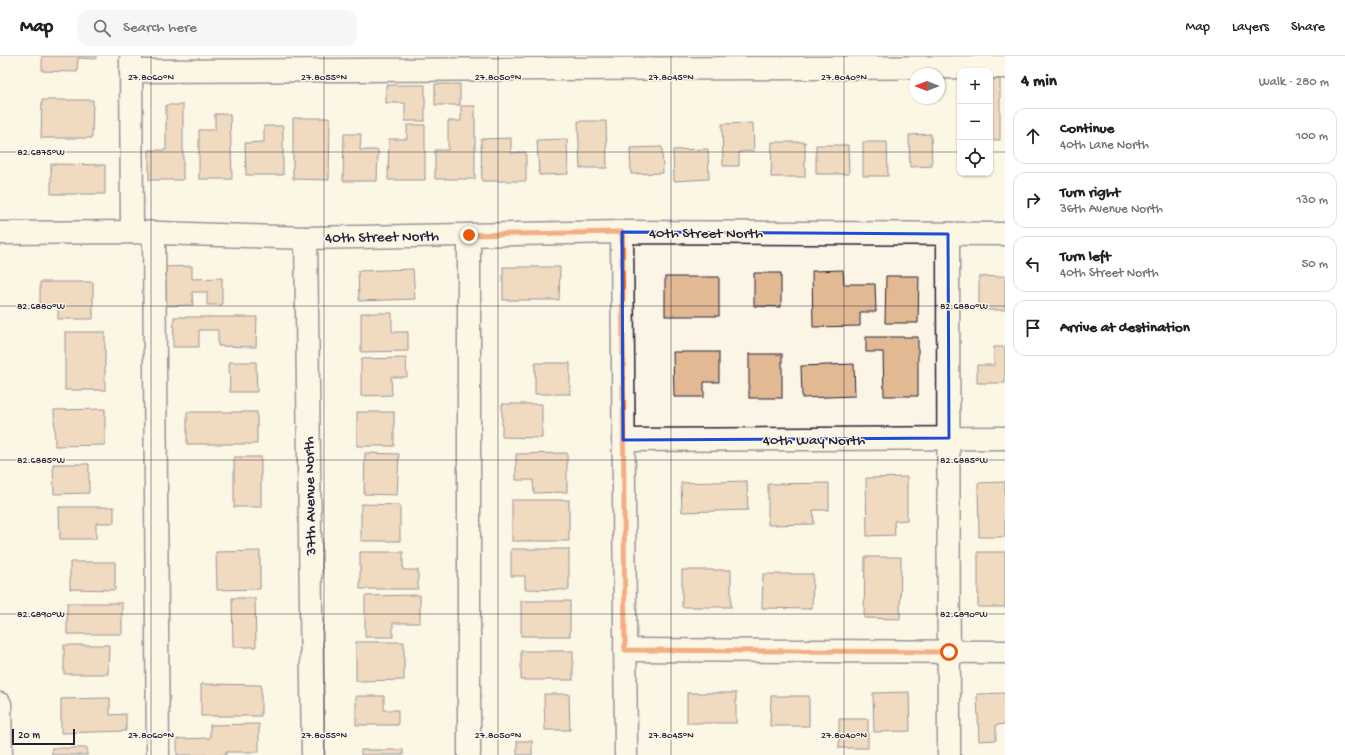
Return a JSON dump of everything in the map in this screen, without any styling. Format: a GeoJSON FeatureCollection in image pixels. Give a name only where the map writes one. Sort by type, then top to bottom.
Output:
{"type":"FeatureCollection","features":[{"type":"Feature","properties":{"kind":"street"},"geometry":{"type":"LineString","coordinates":[[132,232],[131,64],[1005,67]]}},
{"type":"Feature","properties":{"kind":"street","name":"40th Street North"},"geometry":{"type":"LineString","coordinates":[[0,233],[132,232],[306,238],[622,232],[1005,234]]}},
{"type":"Feature","properties":{"kind":"street"},"geometry":{"type":"LineString","coordinates":[[622,232],[626,755]]}},
{"type":"Feature","properties":{"kind":"street"},"geometry":{"type":"LineString","coordinates":[[154,233],[158,755]]}},
{"type":"Feature","properties":{"kind":"street"},"geometry":{"type":"LineString","coordinates":[[948,234],[949,755]]}},
{"type":"Feature","properties":{"kind":"street"},"geometry":{"type":"LineString","coordinates":[[469,235],[469,755]]}},
{"type":"Feature","properties":{"kind":"street","name":"37th Avenue North"},"geometry":{"type":"LineString","coordinates":[[306,238],[313,755]]}},
{"type":"Feature","properties":{"kind":"street","name":"40th Way North"},"geometry":{"type":"LineString","coordinates":[[624,440],[1005,438]]}},
{"type":"Feature","properties":{"kind":"street"},"geometry":{"type":"LineString","coordinates":[[625,650],[1005,652]]}},
{"type":"Feature","properties":{"kind":"street"},"geometry":{"type":"LineString","coordinates":[[0,704],[1,755]]}},
{"type":"Feature","properties":{"kind":"highlighted area"},"geometry":{"type":"Polygon","coordinates":[[[622,232],[948,234],[949,438],[623,440],[622,232]]]}},
{"type":"Feature","properties":{"kind":"building"},"geometry":{"type":"Polygon","coordinates":[[[42,56],[96,56],[96,59],[78,58],[77,72],[42,71],[42,56]]]}},
{"type":"Feature","properties":{"kind":"building"},"geometry":{"type":"Polygon","coordinates":[[[993,79],[1000,79],[1000,140],[993,140],[993,79]]]}},
{"type":"Feature","properties":{"kind":"building"},"geometry":{"type":"Polygon","coordinates":[[[435,84],[460,84],[460,105],[435,105],[435,84]]]}},
{"type":"Feature","properties":{"kind":"building"},"geometry":{"type":"Polygon","coordinates":[[[386,85],[425,85],[425,121],[405,121],[405,103],[386,103],[386,85]]]}},
{"type":"Feature","properties":{"kind":"building"},"geometry":{"type":"Polygon","coordinates":[[[42,100],[93,100],[92,138],[41,138],[42,100]]]}},
{"type":"Feature","properties":{"kind":"building"},"geometry":{"type":"Polygon","coordinates":[[[166,105],[183,105],[183,180],[149,180],[149,150],[166,150],[166,105]]]}},
{"type":"Feature","properties":{"kind":"building"},"geometry":{"type":"Polygon","coordinates":[[[461,106],[475,106],[475,179],[435,179],[435,150],[448,150],[448,121],[461,121],[461,106]]]}},
{"type":"Feature","properties":{"kind":"building"},"geometry":{"type":"Polygon","coordinates":[[[215,114],[230,114],[232,179],[199,179],[199,130],[215,130],[215,114]]]}},
{"type":"Feature","properties":{"kind":"building"},"geometry":{"type":"Polygon","coordinates":[[[293,118],[330,118],[329,180],[293,179],[293,118]]]}},
{"type":"Feature","properties":{"kind":"building"},"geometry":{"type":"Polygon","coordinates":[[[578,121],[606,121],[607,168],[580,168],[578,121]]]}},
{"type":"Feature","properties":{"kind":"building"},"geometry":{"type":"Polygon","coordinates":[[[753,123],[754,151],[739,152],[739,166],[723,166],[722,124],[753,123]]]}},
{"type":"Feature","properties":{"kind":"building"},"geometry":{"type":"Polygon","coordinates":[[[407,125],[425,125],[425,180],[388,180],[389,139],[407,139],[407,125]]]}},
{"type":"Feature","properties":{"kind":"building"},"geometry":{"type":"Polygon","coordinates":[[[264,126],[283,126],[283,175],[246,175],[245,143],[264,142],[264,126]]]}},
{"type":"Feature","properties":{"kind":"building"},"geometry":{"type":"Polygon","coordinates":[[[344,134],[361,134],[360,150],[378,150],[377,181],[343,181],[344,134]]]}},
{"type":"Feature","properties":{"kind":"building"},"geometry":{"type":"Polygon","coordinates":[[[931,134],[932,166],[910,167],[909,135],[931,134]]]}},
{"type":"Feature","properties":{"kind":"building"},"geometry":{"type":"Polygon","coordinates":[[[511,138],[511,153],[526,152],[526,181],[482,181],[481,139],[511,138]]]}},
{"type":"Feature","properties":{"kind":"building"},"geometry":{"type":"Polygon","coordinates":[[[567,139],[568,174],[539,175],[537,140],[567,139]]]}},
{"type":"Feature","properties":{"kind":"building"},"geometry":{"type":"Polygon","coordinates":[[[772,142],[805,142],[805,177],[771,177],[772,142]]]}},
{"type":"Feature","properties":{"kind":"building"},"geometry":{"type":"Polygon","coordinates":[[[863,142],[887,142],[888,176],[863,176],[863,142]]]}},
{"type":"Feature","properties":{"kind":"building"},"geometry":{"type":"Polygon","coordinates":[[[816,145],[848,145],[849,174],[816,174],[816,145]]]}},
{"type":"Feature","properties":{"kind":"building"},"geometry":{"type":"Polygon","coordinates":[[[662,147],[663,173],[631,174],[630,148],[662,147]]]}},
{"type":"Feature","properties":{"kind":"building"},"geometry":{"type":"Polygon","coordinates":[[[708,149],[709,179],[674,181],[673,150],[708,149]]]}},
{"type":"Feature","properties":{"kind":"building"},"geometry":{"type":"Polygon","coordinates":[[[51,164],[105,165],[105,194],[51,194],[51,164]]]}},
{"type":"Feature","properties":{"kind":"building"},"geometry":{"type":"Polygon","coordinates":[[[192,266],[192,279],[222,278],[222,305],[207,305],[207,292],[192,292],[193,305],[163,306],[163,267],[192,266]]]}},
{"type":"Feature","properties":{"kind":"building"},"geometry":{"type":"Polygon","coordinates":[[[503,267],[560,267],[559,300],[503,300],[503,267]]]}},
{"type":"Feature","properties":{"kind":"building"},"geometry":{"type":"Polygon","coordinates":[[[413,269],[415,299],[359,301],[358,271],[413,269]]]}},
{"type":"Feature","properties":{"kind":"building"},"geometry":{"type":"Polygon","coordinates":[[[843,270],[844,284],[875,284],[876,312],[860,312],[860,326],[813,327],[812,271],[843,270]]]}},
{"type":"Feature","properties":{"kind":"building"},"geometry":{"type":"Polygon","coordinates":[[[754,273],[781,273],[781,307],[754,306],[754,273]]]}},
{"type":"Feature","properties":{"kind":"building"},"geometry":{"type":"Polygon","coordinates":[[[886,276],[919,276],[918,323],[885,323],[886,276]]]}},
{"type":"Feature","properties":{"kind":"building"},"geometry":{"type":"Polygon","coordinates":[[[1005,276],[1005,310],[979,310],[979,277],[1005,276]]]}},
{"type":"Feature","properties":{"kind":"building"},"geometry":{"type":"Polygon","coordinates":[[[665,277],[719,277],[719,316],[665,316],[665,277]]]}},
{"type":"Feature","properties":{"kind":"building"},"geometry":{"type":"Polygon","coordinates":[[[40,282],[93,282],[93,319],[58,319],[58,305],[40,305],[40,282]]]}},
{"type":"Feature","properties":{"kind":"building"},"geometry":{"type":"Polygon","coordinates":[[[361,313],[392,313],[392,332],[408,332],[408,351],[361,352],[361,313]]]}},
{"type":"Feature","properties":{"kind":"building"},"geometry":{"type":"Polygon","coordinates":[[[174,317],[257,317],[256,347],[218,346],[218,330],[199,330],[199,347],[173,347],[174,317]]]}},
{"type":"Feature","properties":{"kind":"building"},"geometry":{"type":"Polygon","coordinates":[[[65,332],[105,332],[105,390],[65,390],[65,332]]]}},
{"type":"Feature","properties":{"kind":"building"},"geometry":{"type":"Polygon","coordinates":[[[866,337],[918,337],[918,396],[884,396],[883,352],[866,352],[866,337]]]}},
{"type":"Feature","properties":{"kind":"building"},"geometry":{"type":"Polygon","coordinates":[[[994,347],[1005,347],[1005,383],[977,383],[977,365],[994,365],[994,347]]]}},
{"type":"Feature","properties":{"kind":"building"},"geometry":{"type":"Polygon","coordinates":[[[673,352],[719,352],[719,382],[704,382],[704,397],[674,397],[673,352]]]}},
{"type":"Feature","properties":{"kind":"building"},"geometry":{"type":"Polygon","coordinates":[[[749,354],[782,354],[782,398],[749,398],[749,354]]]}},
{"type":"Feature","properties":{"kind":"building"},"geometry":{"type":"Polygon","coordinates":[[[406,358],[407,377],[391,377],[392,395],[361,396],[361,359],[406,358]]]}},
{"type":"Feature","properties":{"kind":"building"},"geometry":{"type":"Polygon","coordinates":[[[229,362],[256,362],[257,392],[230,392],[229,362]]]}},
{"type":"Feature","properties":{"kind":"building"},"geometry":{"type":"Polygon","coordinates":[[[535,363],[570,363],[570,394],[535,394],[535,363]]]}},
{"type":"Feature","properties":{"kind":"building"},"geometry":{"type":"Polygon","coordinates":[[[854,364],[855,396],[802,398],[801,366],[854,364]]]}},
{"type":"Feature","properties":{"kind":"building"},"geometry":{"type":"Polygon","coordinates":[[[502,404],[542,404],[542,438],[502,437],[502,404]]]}},
{"type":"Feature","properties":{"kind":"building"},"geometry":{"type":"Polygon","coordinates":[[[105,409],[105,445],[55,446],[54,410],[105,409]]]}},
{"type":"Feature","properties":{"kind":"building"},"geometry":{"type":"Polygon","coordinates":[[[187,412],[257,412],[257,444],[187,444],[187,412]]]}},
{"type":"Feature","properties":{"kind":"building"},"geometry":{"type":"Polygon","coordinates":[[[357,412],[394,412],[394,446],[357,446],[357,412]]]}},
{"type":"Feature","properties":{"kind":"building"},"geometry":{"type":"Polygon","coordinates":[[[365,453],[399,454],[397,495],[364,494],[365,453]]]}},
{"type":"Feature","properties":{"kind":"building"},"geometry":{"type":"Polygon","coordinates":[[[567,453],[567,492],[534,493],[533,480],[516,480],[516,454],[567,453]]]}},
{"type":"Feature","properties":{"kind":"building"},"geometry":{"type":"Polygon","coordinates":[[[234,457],[261,457],[261,507],[234,507],[234,457]]]}},
{"type":"Feature","properties":{"kind":"building"},"geometry":{"type":"Polygon","coordinates":[[[53,464],[89,464],[89,493],[54,494],[53,464]]]}},
{"type":"Feature","properties":{"kind":"building"},"geometry":{"type":"Polygon","coordinates":[[[907,477],[907,520],[894,521],[895,535],[867,536],[866,478],[907,477]]]}},
{"type":"Feature","properties":{"kind":"building"},"geometry":{"type":"Polygon","coordinates":[[[747,481],[748,510],[682,512],[681,483],[747,481]]]}},
{"type":"Feature","properties":{"kind":"building"},"geometry":{"type":"Polygon","coordinates":[[[1005,482],[1005,537],[979,537],[978,483],[1005,482]]]}},
{"type":"Feature","properties":{"kind":"building"},"geometry":{"type":"Polygon","coordinates":[[[829,483],[829,510],[813,510],[814,524],[768,525],[768,484],[829,483]]]}},
{"type":"Feature","properties":{"kind":"building"},"geometry":{"type":"Polygon","coordinates":[[[512,500],[569,500],[569,541],[512,541],[512,500]]]}},
{"type":"Feature","properties":{"kind":"building"},"geometry":{"type":"Polygon","coordinates":[[[361,504],[400,505],[400,541],[361,541],[361,504]]]}},
{"type":"Feature","properties":{"kind":"building"},"geometry":{"type":"Polygon","coordinates":[[[59,507],[114,507],[114,523],[96,523],[96,539],[60,539],[59,507]]]}},
{"type":"Feature","properties":{"kind":"building"},"geometry":{"type":"Polygon","coordinates":[[[511,549],[569,549],[569,590],[525,589],[525,576],[511,576],[511,549]]]}},
{"type":"Feature","properties":{"kind":"building"},"geometry":{"type":"Polygon","coordinates":[[[260,551],[260,589],[217,590],[216,552],[260,551]]]}},
{"type":"Feature","properties":{"kind":"building"},"geometry":{"type":"Polygon","coordinates":[[[360,552],[403,552],[403,570],[418,570],[418,589],[360,589],[360,552]]]}},
{"type":"Feature","properties":{"kind":"building"},"geometry":{"type":"Polygon","coordinates":[[[978,552],[1005,552],[1005,607],[978,607],[978,552]]]}},
{"type":"Feature","properties":{"kind":"building"},"geometry":{"type":"Polygon","coordinates":[[[865,557],[901,557],[900,619],[864,618],[865,557]]]}},
{"type":"Feature","properties":{"kind":"building"},"geometry":{"type":"Polygon","coordinates":[[[70,562],[115,562],[115,590],[70,589],[70,562]]]}},
{"type":"Feature","properties":{"kind":"building"},"geometry":{"type":"Polygon","coordinates":[[[682,570],[731,570],[731,607],[682,607],[682,570]]]}},
{"type":"Feature","properties":{"kind":"building"},"geometry":{"type":"Polygon","coordinates":[[[763,574],[813,574],[812,609],[762,608],[763,574]]]}},
{"type":"Feature","properties":{"kind":"building"},"geometry":{"type":"Polygon","coordinates":[[[420,595],[420,623],[393,623],[393,637],[365,637],[365,596],[420,595]]]}},
{"type":"Feature","properties":{"kind":"building"},"geometry":{"type":"Polygon","coordinates":[[[232,598],[255,598],[256,647],[233,647],[232,598]]]}},
{"type":"Feature","properties":{"kind":"building"},"geometry":{"type":"Polygon","coordinates":[[[521,601],[570,601],[570,636],[521,636],[521,601]]]}},
{"type":"Feature","properties":{"kind":"building"},"geometry":{"type":"Polygon","coordinates":[[[67,603],[122,603],[122,634],[67,634],[67,603]]]}},
{"type":"Feature","properties":{"kind":"building"},"geometry":{"type":"Polygon","coordinates":[[[356,642],[404,642],[404,680],[356,681],[356,642]]]}},
{"type":"Feature","properties":{"kind":"building"},"geometry":{"type":"Polygon","coordinates":[[[64,645],[109,645],[108,674],[64,674],[64,645]]]}},
{"type":"Feature","properties":{"kind":"building"},"geometry":{"type":"Polygon","coordinates":[[[521,651],[573,651],[573,680],[521,680],[521,651]]]}},
{"type":"Feature","properties":{"kind":"building"},"geometry":{"type":"Polygon","coordinates":[[[201,684],[261,685],[261,716],[201,716],[201,684]]]}},
{"type":"Feature","properties":{"kind":"building"},"geometry":{"type":"Polygon","coordinates":[[[909,692],[910,731],[874,732],[873,693],[909,692]]]}},
{"type":"Feature","properties":{"kind":"building"},"geometry":{"type":"Polygon","coordinates":[[[687,693],[736,693],[736,723],[687,723],[687,693]]]}},
{"type":"Feature","properties":{"kind":"building"},"geometry":{"type":"Polygon","coordinates":[[[1005,693],[1005,724],[996,725],[996,740],[979,741],[977,694],[1005,693]]]}},
{"type":"Feature","properties":{"kind":"building"},"geometry":{"type":"Polygon","coordinates":[[[544,694],[569,694],[570,730],[545,730],[544,694]]]}},
{"type":"Feature","properties":{"kind":"building"},"geometry":{"type":"Polygon","coordinates":[[[356,696],[384,696],[384,710],[398,710],[398,725],[356,725],[356,696]]]}},
{"type":"Feature","properties":{"kind":"building"},"geometry":{"type":"Polygon","coordinates":[[[771,696],[809,696],[809,726],[770,726],[771,696]]]}},
{"type":"Feature","properties":{"kind":"building"},"geometry":{"type":"Polygon","coordinates":[[[110,698],[110,715],[126,714],[126,731],[61,733],[61,699],[110,698]]]}},
{"type":"Feature","properties":{"kind":"building"},"geometry":{"type":"Polygon","coordinates":[[[839,719],[868,719],[868,748],[839,748],[839,719]]]}},
{"type":"Feature","properties":{"kind":"building"},"geometry":{"type":"Polygon","coordinates":[[[259,724],[259,752],[226,752],[226,755],[177,755],[177,739],[210,738],[210,725],[259,724]]]}},
{"type":"Feature","properties":{"kind":"building"},"geometry":{"type":"Polygon","coordinates":[[[517,741],[532,741],[532,755],[517,755],[517,741]]]}},
{"type":"Feature","properties":{"kind":"building"},"geometry":{"type":"Polygon","coordinates":[[[52,748],[87,748],[87,755],[52,755],[52,748]]]}},
{"type":"Feature","properties":{"kind":"building"},"geometry":{"type":"Polygon","coordinates":[[[361,750],[403,750],[403,755],[361,755],[361,750]]]}},
{"type":"Feature","properties":{"kind":"route"},"geometry":{"type":"LineString","coordinates":[[469,235],[622,232],[625,650],[949,652]]}}]}
